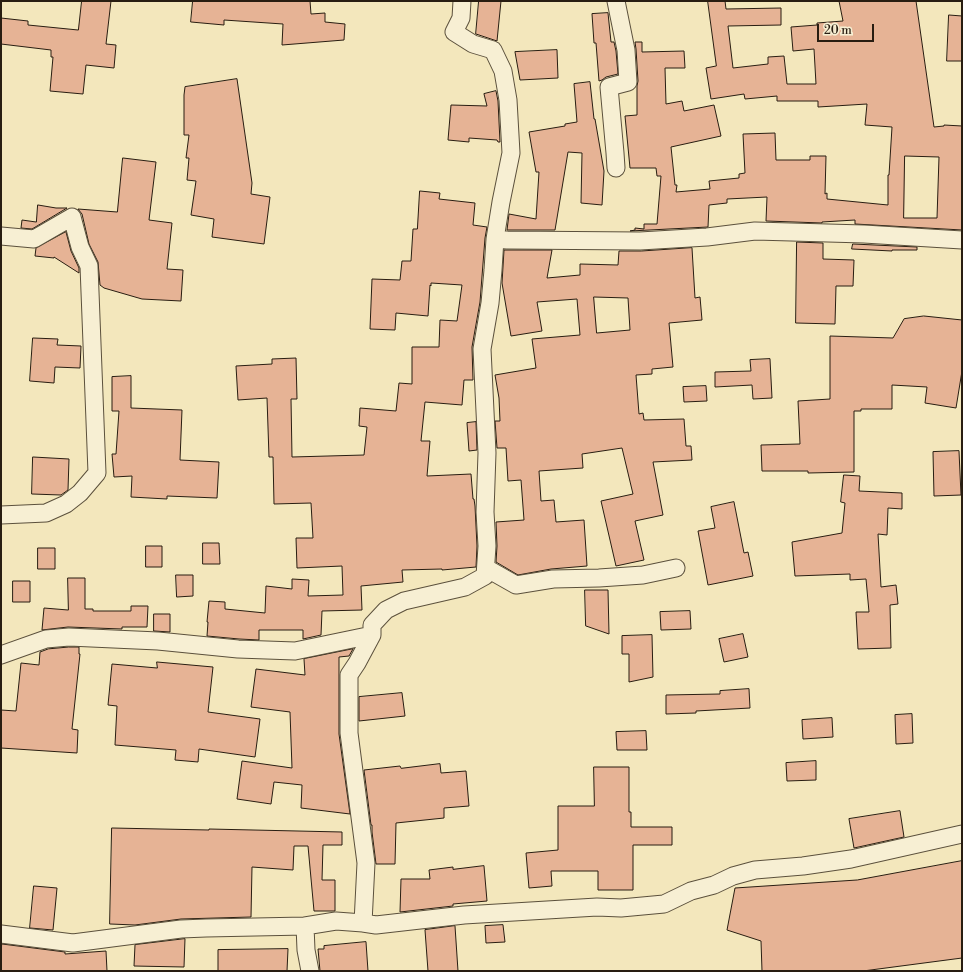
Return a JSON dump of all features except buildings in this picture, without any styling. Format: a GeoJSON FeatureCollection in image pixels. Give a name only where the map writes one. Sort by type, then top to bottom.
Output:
{"type":"FeatureCollection","features":[{"type":"Feature","properties":{"kind":"street"},"geometry":{"type":"LineString","coordinates":[[364,923],[366,863],[349,733],[349,675],[372,635],[372,625],[386,610],[404,601],[465,586],[485,576],[486,568],[487,546],[485,512],[488,454],[482,349],[490,303],[495,239],[511,153],[508,100],[503,71],[493,50],[473,44],[454,32],[461,18],[462,1]]}},
{"type":"Feature","properties":{"kind":"street"},"geometry":{"type":"LineString","coordinates":[[616,1],[626,50],[628,82],[609,87],[616,168]]}},
{"type":"Feature","properties":{"kind":"street"},"geometry":{"type":"LineString","coordinates":[[1,236],[34,239],[72,217],[80,247],[89,266],[97,473],[80,493],[66,504],[53,510],[46,513],[1,515]]}},
{"type":"Feature","properties":{"kind":"street"},"geometry":{"type":"LineString","coordinates":[[495,239],[640,241],[707,237],[755,231],[864,234],[962,240]]}},
{"type":"Feature","properties":{"kind":"street"},"geometry":{"type":"LineString","coordinates":[[486,568],[516,585],[553,579],[643,575],[676,568]]}},
{"type":"Feature","properties":{"kind":"street"},"geometry":{"type":"LineString","coordinates":[[1,655],[46,640],[69,637],[158,642],[238,649],[295,651],[372,635]]}},
{"type":"Feature","properties":{"kind":"street"},"geometry":{"type":"LineString","coordinates":[[1,934],[73,943],[181,929],[305,926],[336,921],[376,925],[464,915],[597,907],[621,908],[664,904],[691,891],[714,885],[733,876],[756,870],[803,866],[851,859],[962,834]]}},
{"type":"Feature","properties":{"kind":"street"},"geometry":{"type":"LineString","coordinates":[[305,926],[306,950],[310,971]]}}]}
